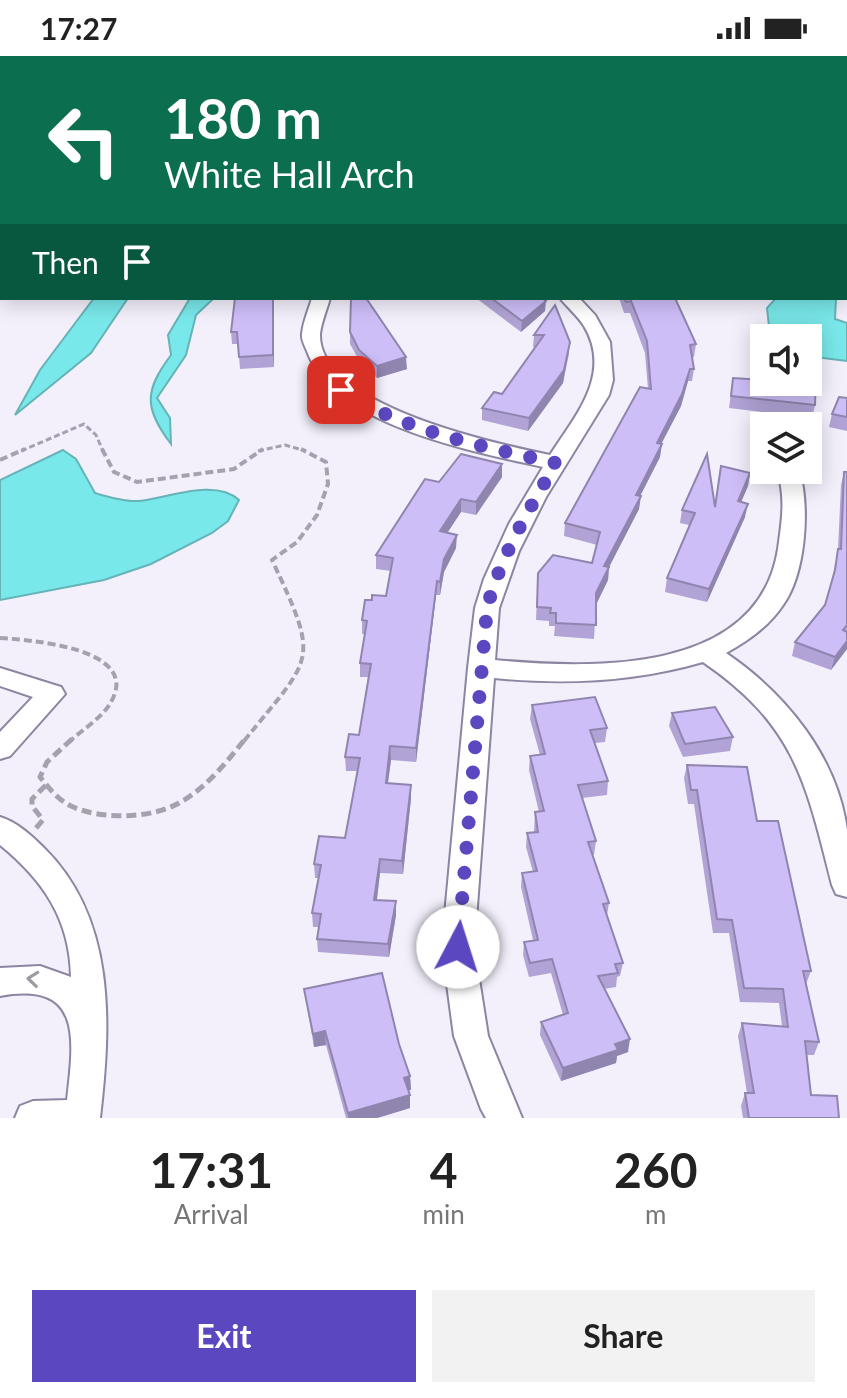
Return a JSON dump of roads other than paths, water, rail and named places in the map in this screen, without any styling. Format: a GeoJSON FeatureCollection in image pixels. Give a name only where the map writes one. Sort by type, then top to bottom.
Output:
{"type":"FeatureCollection","features":[{"type":"Feature","properties":{"kind":"street"},"geometry":{"type":"LineString","coordinates":[[320,300],[311,325],[312,348],[322,369],[341,390],[360,402],[412,423],[556,463]]}},
{"type":"Feature","properties":{"kind":"street"},"geometry":{"type":"LineString","coordinates":[[504,1118],[487,1086],[469,1038],[462,1001],[458,947],[487,608],[496,574],[556,463],[599,395],[605,377],[602,340],[594,324],[571,300]]}},
{"type":"Feature","properties":{"kind":"street"},"geometry":{"type":"LineString","coordinates":[[481,668],[526,674],[608,673],[651,667],[728,643],[752,626],[770,607],[782,587],[795,532],[797,507],[791,484]]}},
{"type":"Feature","properties":{"kind":"street"},"geometry":{"type":"LineString","coordinates":[[706,652],[758,689],[802,740],[817,772],[847,885]]}},
{"type":"Feature","properties":{"kind":"street"},"geometry":{"type":"LineString","coordinates":[[0,677],[52,694],[0,749]]}},
{"type":"Feature","properties":{"kind":"street"},"geometry":{"type":"LineString","coordinates":[[9,835],[62,886],[85,936],[90,979],[82,1117],[33,1118]]}},
{"type":"Feature","properties":{"kind":"street"},"geometry":{"type":"LineString","coordinates":[[0,982],[40,979],[60,986],[80,1007],[88,1036]]}},
{"type":"Feature","properties":{"kind":"water"},"geometry":{"type":"Polygon","coordinates":[[[92,300],[127,300],[91,353],[15,415],[40,370],[92,300]]]}},
{"type":"Feature","properties":{"kind":"water"},"geometry":{"type":"Polygon","coordinates":[[[189,300],[212,300],[196,315],[186,355],[157,398],[170,418],[171,444],[156,420],[151,400],[156,379],[171,355],[168,335],[189,300]]]}},
{"type":"Feature","properties":{"kind":"water"},"geometry":{"type":"Polygon","coordinates":[[[774,300],[836,300],[835,319],[847,323],[847,361],[822,358],[822,324],[769,324],[767,308],[774,300]]]}},
{"type":"Feature","properties":{"kind":"water"},"geometry":{"type":"Polygon","coordinates":[[[63,450],[76,459],[95,493],[105,496],[139,501],[191,491],[217,490],[239,500],[228,521],[212,533],[151,564],[104,580],[0,600],[0,480],[63,450]]]}}]}
